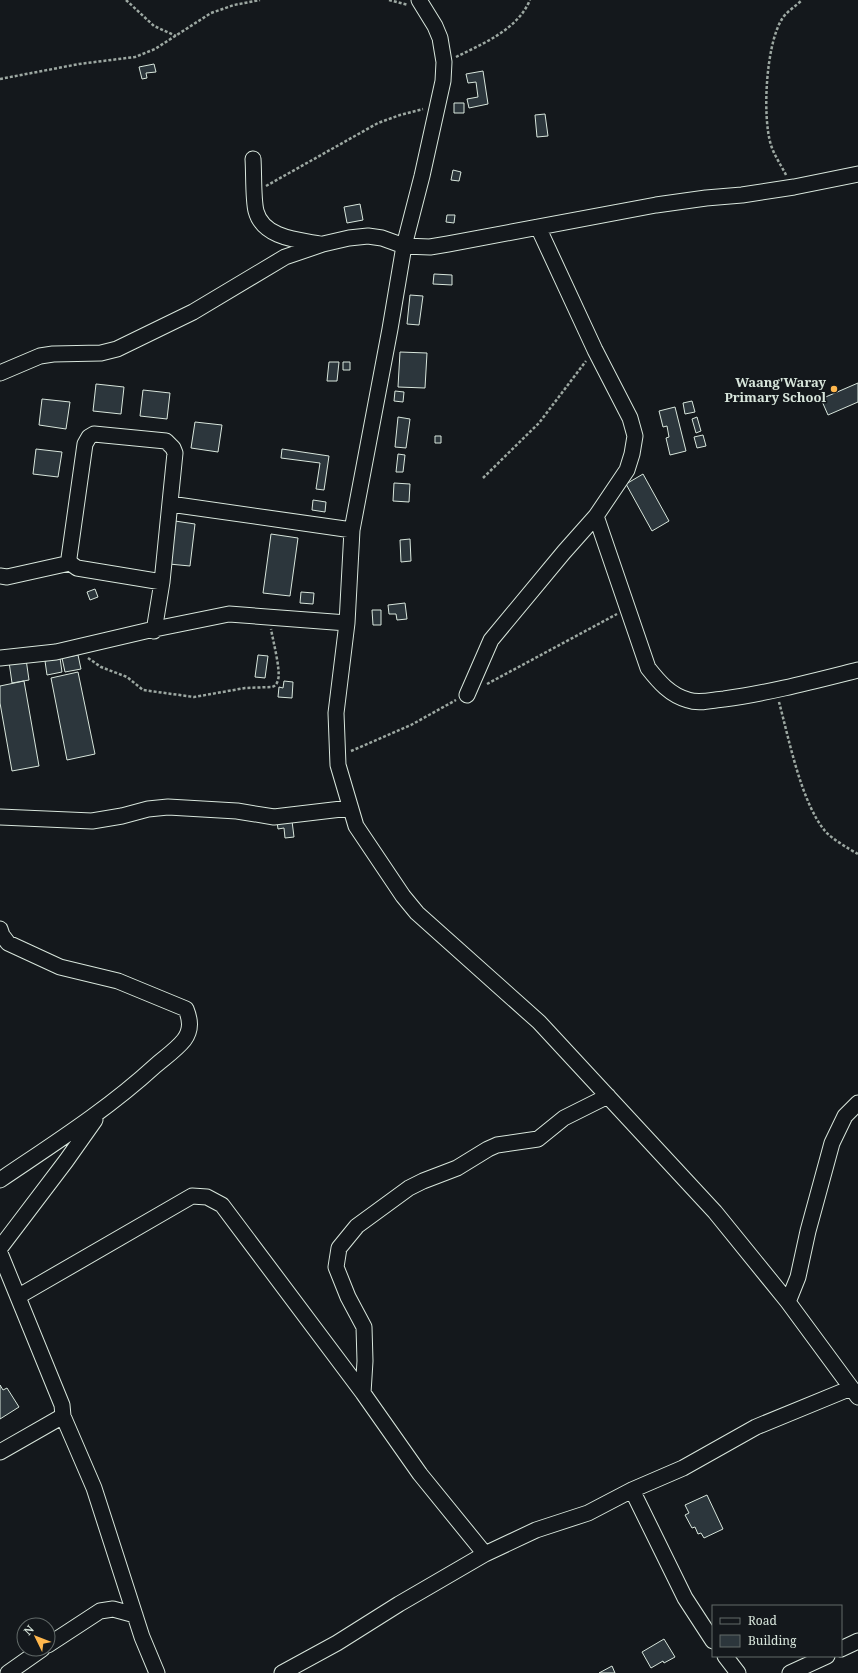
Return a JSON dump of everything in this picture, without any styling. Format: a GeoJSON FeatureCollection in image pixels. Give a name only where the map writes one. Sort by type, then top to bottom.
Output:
{"type":"FeatureCollection","features":[{"type":"Feature","properties":{"kind":"street"},"geometry":{"type":"LineString","coordinates":[[282,1673],[337,1643],[399,1604],[485,1554],[536,1530],[588,1513],[632,1490],[683,1468],[756,1427],[854,1393],[788,1302],[715,1212],[539,1022],[417,913],[374,856],[356,826],[350,808],[338,765],[336,713],[347,623],[352,530],[404,246],[439,106],[444,62],[440,38],[435,26],[419,0]]}},
{"type":"Feature","properties":{"kind":"street"},"geometry":{"type":"LineString","coordinates":[[253,159],[256,210],[261,223],[271,231],[292,239],[323,244]]}},
{"type":"Feature","properties":{"kind":"street"},"geometry":{"type":"LineString","coordinates":[[0,373],[40,356],[53,354],[102,353],[117,349],[193,312],[285,257],[323,244],[349,238],[368,236],[382,238],[404,246],[448,244],[656,205],[706,198],[742,196],[858,174]]}},
{"type":"Feature","properties":{"kind":"street"},"geometry":{"type":"LineString","coordinates":[[467,695],[491,640],[596,516],[627,470],[635,436],[630,418],[595,350],[538,227]]}},
{"type":"Feature","properties":{"kind":"street"},"geometry":{"type":"LineString","coordinates":[[154,631],[162,582],[175,453],[173,448],[166,440],[94,434],[89,437],[85,444],[68,558],[70,563],[77,568],[162,582]]}},
{"type":"Feature","properties":{"kind":"street"},"geometry":{"type":"LineString","coordinates":[[170,504],[352,530]]}},
{"type":"Feature","properties":{"kind":"street"},"geometry":{"type":"LineString","coordinates":[[596,516],[648,668],[662,685],[675,695],[688,701],[703,702],[752,696],[858,670]]}},
{"type":"Feature","properties":{"kind":"street"},"geometry":{"type":"LineString","coordinates":[[0,576],[7,577],[70,563]]}},
{"type":"Feature","properties":{"kind":"street"},"geometry":{"type":"LineString","coordinates":[[0,658],[56,652],[229,614],[347,623]]}},
{"type":"Feature","properties":{"kind":"street"},"geometry":{"type":"LineString","coordinates":[[0,817],[92,821],[122,816],[148,809],[168,807],[237,811],[274,818],[350,808]]}},
{"type":"Feature","properties":{"kind":"street"},"geometry":{"type":"LineString","coordinates":[[0,929],[2,935],[8,943],[60,967],[118,982],[186,1008],[191,1021],[185,1040],[100,1113],[0,1180]]}},
{"type":"Feature","properties":{"kind":"street"},"geometry":{"type":"LineString","coordinates":[[363,1393],[365,1361],[364,1328],[348,1297],[336,1267],[339,1248],[357,1226],[409,1188],[422,1181],[457,1168],[497,1145],[538,1139],[564,1118],[608,1096]]}},
{"type":"Feature","properties":{"kind":"street"},"geometry":{"type":"LineString","coordinates":[[788,1302],[798,1277],[808,1231],[832,1143],[845,1116],[858,1103]]}},
{"type":"Feature","properties":{"kind":"street"},"geometry":{"type":"LineString","coordinates":[[0,1248],[66,1161],[100,1113]]}},
{"type":"Feature","properties":{"kind":"street"},"geometry":{"type":"LineString","coordinates":[[19,1296],[192,1196],[207,1197],[222,1204],[363,1393],[420,1474],[485,1554]]}},
{"type":"Feature","properties":{"kind":"street"},"geometry":{"type":"LineString","coordinates":[[0,1253],[19,1296],[62,1405],[63,1416],[94,1488],[142,1637],[158,1673]]}},
{"type":"Feature","properties":{"kind":"street"},"geometry":{"type":"LineString","coordinates":[[0,1452],[63,1416]]}},
{"type":"Feature","properties":{"kind":"street"},"geometry":{"type":"LineString","coordinates":[[632,1490],[684,1598],[712,1640]]}},
{"type":"Feature","properties":{"kind":"street"},"geometry":{"type":"LineString","coordinates":[[56,1640],[100,1611],[113,1609],[135,1615]]}},
{"type":"Feature","properties":{"kind":"street"},"geometry":{"type":"LineString","coordinates":[[842,1649],[858,1641]]}},
{"type":"Feature","properties":{"kind":"street"},"geometry":{"type":"LineString","coordinates":[[8,1673],[31,1657]]}},
{"type":"Feature","properties":{"kind":"street"},"geometry":{"type":"LineString","coordinates":[[726,1657],[738,1673]]}},
{"type":"Feature","properties":{"kind":"street"},"geometry":{"type":"LineString","coordinates":[[790,1673],[825,1657]]}},
{"type":"Feature","properties":{"kind":"path"},"geometry":{"type":"LineString","coordinates":[[126,0],[154,26],[177,37]]}},
{"type":"Feature","properties":{"kind":"path"},"geometry":{"type":"LineString","coordinates":[[0,78],[79,64],[135,57],[155,49],[177,37],[211,12],[234,5],[260,0]]}},
{"type":"Feature","properties":{"kind":"path"},"geometry":{"type":"LineString","coordinates":[[444,62],[477,47],[503,32],[518,20],[530,0]]}},
{"type":"Feature","properties":{"kind":"path"},"geometry":{"type":"LineString","coordinates":[[794,187],[770,145],[767,115],[767,91],[770,63],[775,38],[782,18],[802,0]]}},
{"type":"Feature","properties":{"kind":"path"},"geometry":{"type":"LineString","coordinates":[[255,192],[378,123],[400,115],[439,106]]}},
{"type":"Feature","properties":{"kind":"path"},"geometry":{"type":"LineString","coordinates":[[483,478],[539,423],[595,350]]}},
{"type":"Feature","properties":{"kind":"path"},"geometry":{"type":"LineString","coordinates":[[76,647],[95,664],[127,677],[143,690],[194,696],[245,688],[272,687],[278,681],[278,671],[269,617]]}},
{"type":"Feature","properties":{"kind":"path"},"geometry":{"type":"LineString","coordinates":[[775,690],[803,789],[812,810],[826,832],[858,854]]}},
{"type":"Feature","properties":{"kind":"building"},"geometry":{"type":"Polygon","coordinates":[[[154,64],[156,72],[146,73],[147,78],[142,79],[139,67],[154,64]]]}},
{"type":"Feature","properties":{"kind":"building"},"geometry":{"type":"Polygon","coordinates":[[[483,71],[488,104],[469,108],[467,99],[478,97],[476,82],[468,83],[466,74],[483,71]]]}},
{"type":"Feature","properties":{"kind":"building"},"geometry":{"type":"Polygon","coordinates":[[[454,103],[464,103],[464,113],[454,113],[454,103]]]}},
{"type":"Feature","properties":{"kind":"building"},"geometry":{"type":"Polygon","coordinates":[[[545,114],[548,136],[537,137],[535,115],[545,114]]]}},
{"type":"Feature","properties":{"kind":"building"},"geometry":{"type":"Polygon","coordinates":[[[453,170],[461,172],[459,181],[451,180],[453,170]]]}},
{"type":"Feature","properties":{"kind":"building"},"geometry":{"type":"Polygon","coordinates":[[[360,204],[363,220],[347,223],[344,207],[360,204]]]}},
{"type":"Feature","properties":{"kind":"building"},"geometry":{"type":"Polygon","coordinates":[[[447,215],[455,215],[454,223],[446,222],[447,215]]]}},
{"type":"Feature","properties":{"kind":"building"},"geometry":{"type":"Polygon","coordinates":[[[434,274],[452,275],[452,285],[433,284],[434,274]]]}},
{"type":"Feature","properties":{"kind":"building"},"geometry":{"type":"Polygon","coordinates":[[[410,295],[423,296],[419,325],[407,324],[410,295]]]}},
{"type":"Feature","properties":{"kind":"building"},"geometry":{"type":"Polygon","coordinates":[[[400,352],[427,353],[425,388],[398,387],[400,352]]]}},
{"type":"Feature","properties":{"kind":"building"},"geometry":{"type":"Polygon","coordinates":[[[329,362],[339,362],[337,381],[327,381],[329,362]]]}},
{"type":"Feature","properties":{"kind":"building"},"geometry":{"type":"Polygon","coordinates":[[[343,362],[350,362],[350,370],[343,370],[343,362]]]}},
{"type":"Feature","properties":{"kind":"building"},"geometry":{"type":"Polygon","coordinates":[[[858,383],[858,402],[828,415],[821,399],[858,383]]]}},
{"type":"Feature","properties":{"kind":"building"},"geometry":{"type":"Polygon","coordinates":[[[96,384],[124,387],[121,414],[93,411],[96,384]]]}},
{"type":"Feature","properties":{"kind":"building"},"geometry":{"type":"Polygon","coordinates":[[[143,390],[170,393],[167,419],[140,416],[143,390]]]}},
{"type":"Feature","properties":{"kind":"building"},"geometry":{"type":"Polygon","coordinates":[[[395,391],[404,392],[403,402],[394,401],[395,391]]]}},
{"type":"Feature","properties":{"kind":"building"},"geometry":{"type":"Polygon","coordinates":[[[42,399],[70,402],[66,429],[39,425],[42,399]]]}},
{"type":"Feature","properties":{"kind":"building"},"geometry":{"type":"Polygon","coordinates":[[[692,401],[695,412],[685,414],[683,403],[692,401]]]}},
{"type":"Feature","properties":{"kind":"building"},"geometry":{"type":"Polygon","coordinates":[[[675,407],[686,451],[670,455],[666,438],[669,437],[667,426],[663,427],[659,411],[675,407]]]}},
{"type":"Feature","properties":{"kind":"building"},"geometry":{"type":"Polygon","coordinates":[[[398,417],[410,419],[406,448],[395,447],[398,417]]]}},
{"type":"Feature","properties":{"kind":"building"},"geometry":{"type":"Polygon","coordinates":[[[697,417],[701,431],[696,433],[692,419],[697,417]]]}},
{"type":"Feature","properties":{"kind":"building"},"geometry":{"type":"Polygon","coordinates":[[[195,422],[222,425],[218,452],[191,448],[195,422]]]}},
{"type":"Feature","properties":{"kind":"building"},"geometry":{"type":"Polygon","coordinates":[[[703,435],[706,446],[697,448],[694,437],[703,435]]]}},
{"type":"Feature","properties":{"kind":"building"},"geometry":{"type":"Polygon","coordinates":[[[435,436],[441,436],[441,443],[435,443],[435,436]]]}},
{"type":"Feature","properties":{"kind":"building"},"geometry":{"type":"Polygon","coordinates":[[[36,449],[62,452],[58,477],[33,474],[36,449]]]}},
{"type":"Feature","properties":{"kind":"building"},"geometry":{"type":"Polygon","coordinates":[[[282,449],[329,456],[324,490],[316,489],[320,463],[281,458],[282,449]]]}},
{"type":"Feature","properties":{"kind":"building"},"geometry":{"type":"Polygon","coordinates":[[[398,454],[405,455],[403,472],[396,472],[398,454]]]}},
{"type":"Feature","properties":{"kind":"building"},"geometry":{"type":"Polygon","coordinates":[[[643,474],[669,521],[652,531],[626,484],[643,474]]]}},
{"type":"Feature","properties":{"kind":"building"},"geometry":{"type":"Polygon","coordinates":[[[394,483],[410,484],[409,502],[393,501],[394,483]]]}},
{"type":"Feature","properties":{"kind":"building"},"geometry":{"type":"Polygon","coordinates":[[[313,500],[326,502],[325,512],[312,510],[313,500]]]}},
{"type":"Feature","properties":{"kind":"building"},"geometry":{"type":"Polygon","coordinates":[[[175,521],[195,524],[190,566],[169,564],[175,521]]]}},
{"type":"Feature","properties":{"kind":"building"},"geometry":{"type":"Polygon","coordinates":[[[271,534],[298,538],[290,596],[263,593],[271,534]]]}},
{"type":"Feature","properties":{"kind":"building"},"geometry":{"type":"Polygon","coordinates":[[[410,539],[411,561],[401,562],[400,540],[410,539]]]}},
{"type":"Feature","properties":{"kind":"building"},"geometry":{"type":"Polygon","coordinates":[[[95,589],[98,597],[90,600],[87,592],[95,589]]]}},
{"type":"Feature","properties":{"kind":"building"},"geometry":{"type":"Polygon","coordinates":[[[301,592],[314,593],[313,604],[300,603],[301,592]]]}},
{"type":"Feature","properties":{"kind":"building"},"geometry":{"type":"Polygon","coordinates":[[[405,603],[407,619],[397,620],[396,614],[389,614],[388,605],[405,603]]]}},
{"type":"Feature","properties":{"kind":"building"},"geometry":{"type":"Polygon","coordinates":[[[372,610],[381,610],[381,625],[373,625],[372,610]]]}},
{"type":"Feature","properties":{"kind":"building"},"geometry":{"type":"Polygon","coordinates":[[[78,655],[81,669],[65,672],[62,658],[78,655]]]}},
{"type":"Feature","properties":{"kind":"building"},"geometry":{"type":"Polygon","coordinates":[[[258,655],[268,656],[265,678],[255,677],[258,655]]]}},
{"type":"Feature","properties":{"kind":"building"},"geometry":{"type":"Polygon","coordinates":[[[60,658],[62,672],[47,675],[45,661],[60,658]]]}},
{"type":"Feature","properties":{"kind":"building"},"geometry":{"type":"Polygon","coordinates":[[[26,659],[29,680],[12,683],[9,662],[26,659]]]}},
{"type":"Feature","properties":{"kind":"building"},"geometry":{"type":"Polygon","coordinates":[[[78,672],[95,754],[67,760],[51,678],[78,672]]]}},
{"type":"Feature","properties":{"kind":"building"},"geometry":{"type":"Polygon","coordinates":[[[24,681],[39,766],[12,771],[0,703],[0,686],[24,681]]]}},
{"type":"Feature","properties":{"kind":"building"},"geometry":{"type":"Polygon","coordinates":[[[284,681],[293,682],[292,698],[278,697],[279,687],[283,688],[284,681]]]}},
{"type":"Feature","properties":{"kind":"building"},"geometry":{"type":"Polygon","coordinates":[[[292,821],[294,837],[285,838],[284,828],[278,829],[277,822],[292,821]]]}},
{"type":"Feature","properties":{"kind":"building"},"geometry":{"type":"Polygon","coordinates":[[[0,1385],[3,1390],[7,1388],[19,1407],[0,1419],[0,1385]]]}},
{"type":"Feature","properties":{"kind":"building"},"geometry":{"type":"Polygon","coordinates":[[[707,1495],[723,1529],[704,1538],[701,1533],[698,1534],[695,1527],[692,1528],[685,1515],[689,1513],[685,1505],[707,1495]]]}},
{"type":"Feature","properties":{"kind":"building"},"geometry":{"type":"Polygon","coordinates":[[[664,1639],[675,1657],[664,1663],[663,1661],[651,1668],[642,1652],[664,1639]]]}},
{"type":"Feature","properties":{"kind":"building"},"geometry":{"type":"Polygon","coordinates":[[[612,1666],[615,1673],[599,1673],[612,1666]]]}},
{"type":"Feature","properties":{"kind":"place","name":"Waang'Waray Primary School"},"geometry":{"type":"Point","coordinates":[834,389]}}]}
